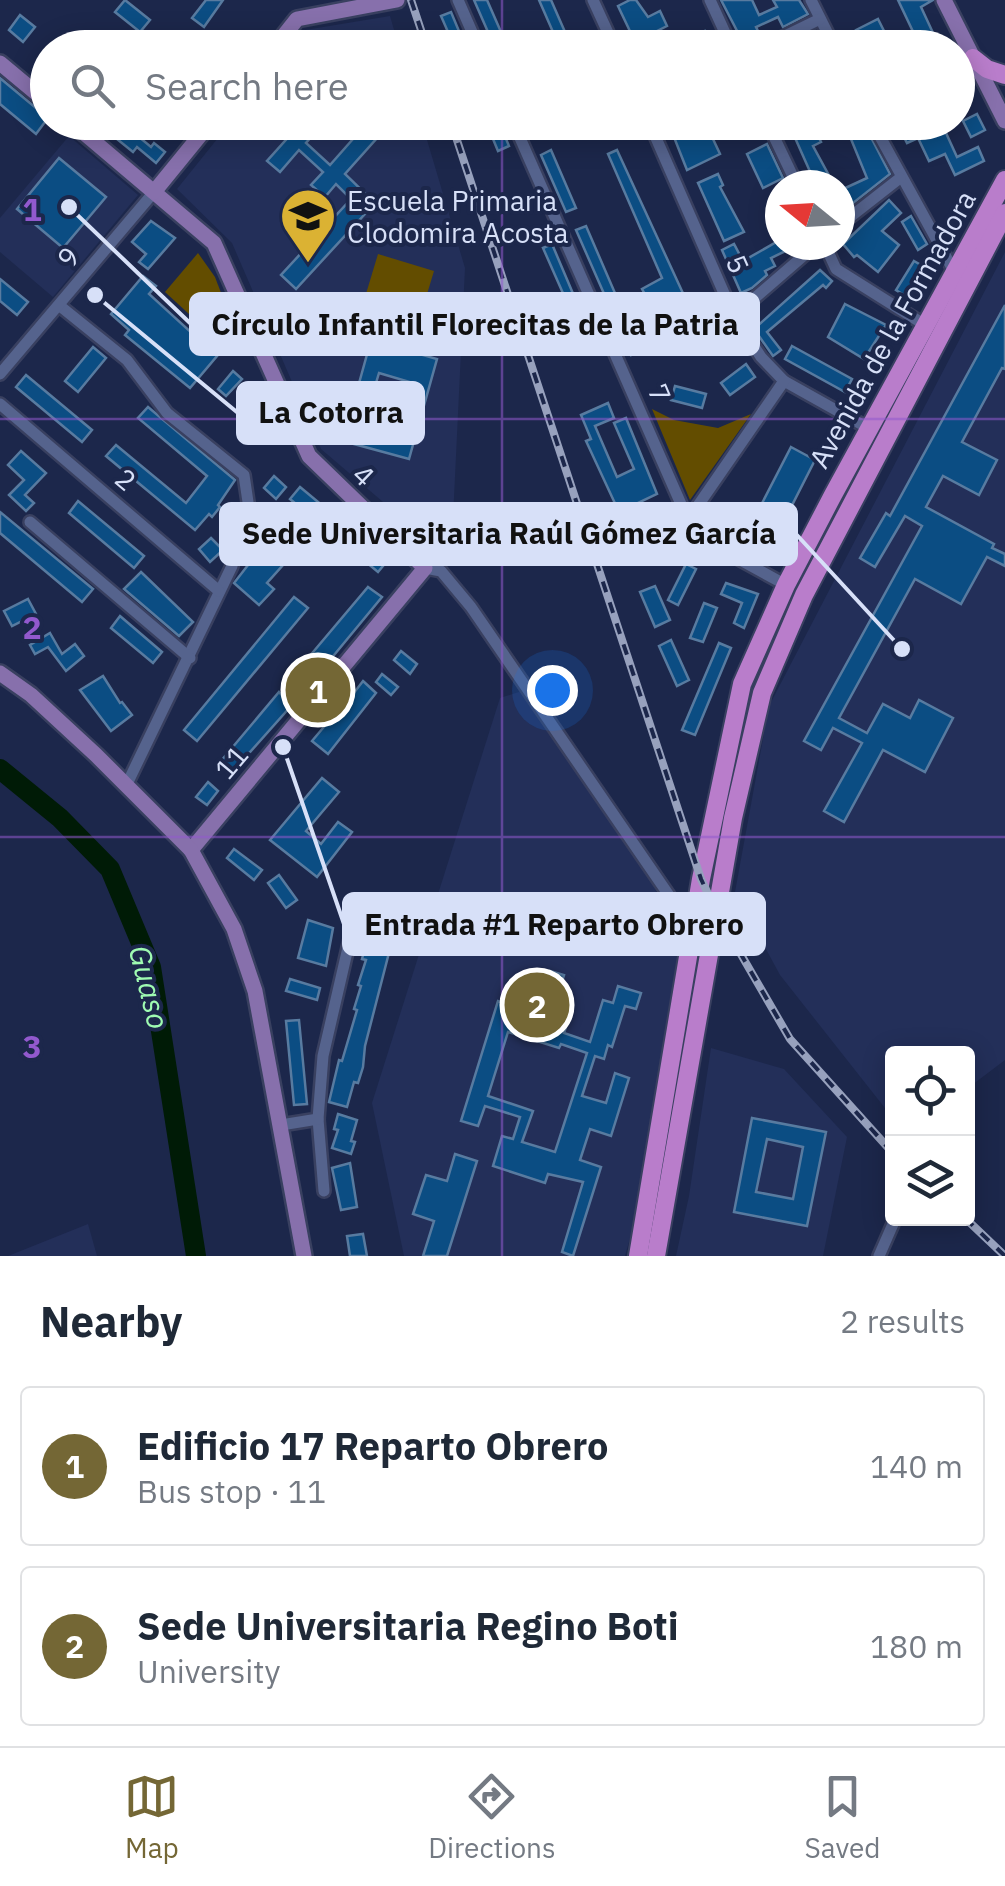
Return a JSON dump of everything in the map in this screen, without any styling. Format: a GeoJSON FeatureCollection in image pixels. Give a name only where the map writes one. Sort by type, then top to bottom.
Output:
{"type":"FeatureCollection","features":[{"type":"Feature","properties":{"kind":"main road"},"geometry":{"type":"LineString","coordinates":[[975,59],[1005,75]]}},
{"type":"Feature","properties":{"kind":"main road","name":"Avenida de la Formadora"},"geometry":{"type":"LineString","coordinates":[[656,1256],[732,818],[762,693],[804,594],[961,278],[1005,180]]}},
{"type":"Feature","properties":{"kind":"main road","name":"Avenida de la Formadora"},"geometry":{"type":"LineString","coordinates":[[638,1256],[731,723],[742,684],[786,585],[925,325],[1005,213]]}},
{"type":"Feature","properties":{"kind":"street"},"geometry":{"type":"LineString","coordinates":[[288,30],[297,19],[344,4],[396,0]]}},
{"type":"Feature","properties":{"kind":"street"},"geometry":{"type":"LineString","coordinates":[[458,0],[471,30]]}},
{"type":"Feature","properties":{"kind":"street"},"geometry":{"type":"LineString","coordinates":[[593,0],[607,30]]}},
{"type":"Feature","properties":{"kind":"street"},"geometry":{"type":"LineString","coordinates":[[710,0],[724,30]]}},
{"type":"Feature","properties":{"kind":"street"},"geometry":{"type":"LineString","coordinates":[[811,0],[826,30]]}},
{"type":"Feature","properties":{"kind":"street"},"geometry":{"type":"LineString","coordinates":[[944,0],[959,30]]}},
{"type":"Feature","properties":{"kind":"street"},"geometry":{"type":"LineString","coordinates":[[796,30],[820,18]]}},
{"type":"Feature","properties":{"kind":"street"},"geometry":{"type":"LineString","coordinates":[[975,62],[1005,121]]}},
{"type":"Feature","properties":{"kind":"street"},"geometry":{"type":"LineString","coordinates":[[0,63],[30,88]]}},
{"type":"Feature","properties":{"kind":"street"},"geometry":{"type":"LineString","coordinates":[[985,85],[1005,96]]}},
{"type":"Feature","properties":{"kind":"street","name":"4"},"geometry":{"type":"LineString","coordinates":[[92,140],[214,243],[309,456],[425,568],[441,571],[471,607],[710,955]]}},
{"type":"Feature","properties":{"kind":"street","name":"9"},"geometry":{"type":"LineString","coordinates":[[0,374],[196,140]]}},
{"type":"Feature","properties":{"kind":"street","name":"7"},"geometry":{"type":"LineString","coordinates":[[521,140],[688,520],[702,539],[786,585]]}},
{"type":"Feature","properties":{"kind":"street","name":"5"},"geometry":{"type":"LineString","coordinates":[[657,140],[734,316],[761,357],[784,381],[868,428]]}},
{"type":"Feature","properties":{"kind":"street"},"geometry":{"type":"LineString","coordinates":[[776,140],[789,170]]}},
{"type":"Feature","properties":{"kind":"street"},"geometry":{"type":"LineString","coordinates":[[881,140],[961,278]]}},
{"type":"Feature","properties":{"kind":"street"},"geometry":{"type":"LineString","coordinates":[[855,214],[900,178]]}},
{"type":"Feature","properties":{"kind":"street"},"geometry":{"type":"LineString","coordinates":[[734,316],[799,260]]}},
{"type":"Feature","properties":{"kind":"street"},"geometry":{"type":"LineString","coordinates":[[832,260],[836,268],[925,325]]}},
{"type":"Feature","properties":{"kind":"street"},"geometry":{"type":"LineString","coordinates":[[60,306],[126,360],[167,413],[244,475],[248,502],[232,566],[126,786]]}},
{"type":"Feature","properties":{"kind":"street"},"geometry":{"type":"LineString","coordinates":[[623,557],[688,520],[784,381]]}},
{"type":"Feature","properties":{"kind":"street","name":"2"},"geometry":{"type":"LineString","coordinates":[[0,404],[220,592]]}},
{"type":"Feature","properties":{"kind":"street"},"geometry":{"type":"LineString","coordinates":[[30,522],[190,658]]}},
{"type":"Feature","properties":{"kind":"street","name":"11"},"geometry":{"type":"LineString","coordinates":[[191,850],[425,568]]}},
{"type":"Feature","properties":{"kind":"street"},"geometry":{"type":"LineString","coordinates":[[0,673],[31,696],[191,850],[234,929],[255,991],[304,1256]]}},
{"type":"Feature","properties":{"kind":"street"},"geometry":{"type":"LineString","coordinates":[[324,1191],[318,1120],[322,1056],[356,913]]}},
{"type":"Feature","properties":{"kind":"street"},"geometry":{"type":"LineString","coordinates":[[281,1125],[318,1120]]}},
{"type":"Feature","properties":{"kind":"street"},"geometry":{"type":"LineString","coordinates":[[878,1256],[892,1226]]}},
{"type":"Feature","properties":{"kind":"shaded area"},"geometry":{"type":"Polygon","coordinates":[[[390,16],[394,30],[305,30],[390,16]]]}},
{"type":"Feature","properties":{"kind":"shaded area"},"geometry":{"type":"Polygon","coordinates":[[[66,140],[74,140],[138,195],[53,297],[0,252],[0,218],[66,140]]]}},
{"type":"Feature","properties":{"kind":"shaded area"},"geometry":{"type":"Polygon","coordinates":[[[216,140],[427,140],[465,268],[451,560],[321,449],[232,243],[177,189],[216,140]]]}},
{"type":"Feature","properties":{"kind":"shaded area"},"geometry":{"type":"Polygon","coordinates":[[[1005,252],[1005,1060],[975,1083],[975,1046],[885,1046],[885,1108],[780,975],[735,892],[769,706],[1005,252]]]}},
{"type":"Feature","properties":{"kind":"shaded area"},"geometry":{"type":"Polygon","coordinates":[[[198,253],[215,277],[237,335],[226,348],[165,292],[198,253]]]}},
{"type":"Feature","properties":{"kind":"shaded area"},"geometry":{"type":"Polygon","coordinates":[[[378,254],[434,271],[415,334],[359,317],[378,254]]]}},
{"type":"Feature","properties":{"kind":"shaded area"},"geometry":{"type":"Polygon","coordinates":[[[652,409],[674,420],[718,428],[751,414],[690,500],[652,409]]]}},
{"type":"Feature","properties":{"kind":"shaded area"},"geometry":{"type":"Polygon","coordinates":[[[522,691],[654,886],[679,951],[631,1235],[625,1256],[404,1256],[372,1103],[500,698],[522,691]]]}},
{"type":"Feature","properties":{"kind":"shaded area"},"geometry":{"type":"Polygon","coordinates":[[[711,1048],[784,1069],[847,1137],[823,1256],[676,1256],[711,1048]]]}},
{"type":"Feature","properties":{"kind":"shaded area"},"geometry":{"type":"Polygon","coordinates":[[[88,1224],[97,1256],[8,1256],[88,1224]]]}},
{"type":"Feature","properties":{"kind":"building"},"geometry":{"type":"Polygon","coordinates":[[[125,0],[150,20],[138,30],[115,12],[125,0]]]}},
{"type":"Feature","properties":{"kind":"building"},"geometry":{"type":"Polygon","coordinates":[[[206,0],[223,0],[204,27],[192,18],[206,0]]]}},
{"type":"Feature","properties":{"kind":"building"},"geometry":{"type":"Polygon","coordinates":[[[474,0],[487,0],[500,30],[487,30],[474,0]]]}},
{"type":"Feature","properties":{"kind":"building"},"geometry":{"type":"Polygon","coordinates":[[[539,0],[551,0],[564,30],[552,30],[539,0]]]}},
{"type":"Feature","properties":{"kind":"building"},"geometry":{"type":"Polygon","coordinates":[[[636,0],[648,17],[660,11],[667,26],[659,30],[629,30],[618,6],[636,0]]]}},
{"type":"Feature","properties":{"kind":"building"},"geometry":{"type":"Polygon","coordinates":[[[721,0],[752,0],[759,15],[777,7],[773,0],[799,0],[808,14],[783,27],[778,17],[756,27],[758,30],[737,30],[721,0]]]}},
{"type":"Feature","properties":{"kind":"building"},"geometry":{"type":"Polygon","coordinates":[[[898,0],[933,0],[921,7],[932,30],[912,30],[898,0]]]}},
{"type":"Feature","properties":{"kind":"building"},"geometry":{"type":"Polygon","coordinates":[[[451,12],[458,30],[447,30],[441,16],[451,12]]]}},
{"type":"Feature","properties":{"kind":"building"},"geometry":{"type":"Polygon","coordinates":[[[20,15],[35,27],[23,42],[9,30],[20,15]]]}},
{"type":"Feature","properties":{"kind":"building"},"geometry":{"type":"Polygon","coordinates":[[[878,19],[884,30],[856,30],[878,19]]]}},
{"type":"Feature","properties":{"kind":"building"},"geometry":{"type":"Polygon","coordinates":[[[0,78],[30,103],[30,129],[0,104],[0,78]]]}},
{"type":"Feature","properties":{"kind":"building"},"geometry":{"type":"Polygon","coordinates":[[[975,115],[985,130],[975,135],[975,115]]]}},
{"type":"Feature","properties":{"kind":"building"},"geometry":{"type":"Polygon","coordinates":[[[118,140],[143,140],[165,152],[156,163],[137,147],[133,152],[118,140]]]}},
{"type":"Feature","properties":{"kind":"building"},"geometry":{"type":"Polygon","coordinates":[[[286,140],[309,140],[306,143],[330,165],[352,140],[375,140],[345,174],[375,203],[296,289],[281,275],[351,199],[336,184],[325,197],[311,185],[323,172],[299,150],[280,172],[267,161],[286,140]]]}},
{"type":"Feature","properties":{"kind":"building"},"geometry":{"type":"Polygon","coordinates":[[[493,140],[506,140],[509,146],[498,151],[493,140]]]}},
{"type":"Feature","properties":{"kind":"building"},"geometry":{"type":"Polygon","coordinates":[[[675,140],[713,140],[720,154],[687,170],[675,140]]]}},
{"type":"Feature","properties":{"kind":"building"},"geometry":{"type":"Polygon","coordinates":[[[796,140],[820,140],[813,146],[826,170],[809,170],[796,140]]]}},
{"type":"Feature","properties":{"kind":"building"},"geometry":{"type":"Polygon","coordinates":[[[851,140],[872,140],[890,174],[855,202],[855,184],[867,178],[851,140]]]}},
{"type":"Feature","properties":{"kind":"building"},"geometry":{"type":"Polygon","coordinates":[[[919,140],[949,140],[957,157],[978,147],[984,161],[955,175],[945,154],[929,161],[919,140]]]}},
{"type":"Feature","properties":{"kind":"building"},"geometry":{"type":"Polygon","coordinates":[[[767,144],[779,170],[765,170],[765,187],[763,188],[747,154],[767,144]]]}},
{"type":"Feature","properties":{"kind":"building"},"geometry":{"type":"Polygon","coordinates":[[[551,150],[576,208],[566,212],[541,155],[551,150]]]}},
{"type":"Feature","properties":{"kind":"building"},"geometry":{"type":"Polygon","coordinates":[[[617,150],[693,315],[667,333],[642,289],[662,278],[608,154],[617,150]]]}},
{"type":"Feature","properties":{"kind":"building"},"geometry":{"type":"Polygon","coordinates":[[[59,158],[106,197],[63,248],[17,209],[59,158]]]}},
{"type":"Feature","properties":{"kind":"building"},"geometry":{"type":"Polygon","coordinates":[[[718,174],[723,185],[720,187],[744,232],[724,241],[698,183],[718,174]]]}},
{"type":"Feature","properties":{"kind":"building"},"geometry":{"type":"Polygon","coordinates":[[[889,200],[901,213],[882,231],[899,245],[878,272],[855,256],[855,233],[889,200]]]}},
{"type":"Feature","properties":{"kind":"building"},"geometry":{"type":"Polygon","coordinates":[[[911,216],[927,244],[918,250],[902,222],[911,216]]]}},
{"type":"Feature","properties":{"kind":"building"},"geometry":{"type":"Polygon","coordinates":[[[151,221],[175,238],[148,269],[139,262],[146,254],[132,242],[151,221]]]}},
{"type":"Feature","properties":{"kind":"building"},"geometry":{"type":"Polygon","coordinates":[[[586,226],[640,351],[631,355],[576,230],[586,226]]]}},
{"type":"Feature","properties":{"kind":"building"},"geometry":{"type":"Polygon","coordinates":[[[552,244],[574,296],[566,300],[543,248],[552,244]]]}},
{"type":"Feature","properties":{"kind":"building"},"geometry":{"type":"Polygon","coordinates":[[[734,244],[743,261],[765,249],[765,260],[772,260],[775,266],[741,293],[722,250],[734,244]]]}},
{"type":"Feature","properties":{"kind":"building"},"geometry":{"type":"Polygon","coordinates":[[[914,261],[926,268],[907,297],[896,290],[914,261]]]}},
{"type":"Feature","properties":{"kind":"building"},"geometry":{"type":"Polygon","coordinates":[[[820,270],[832,281],[767,332],[781,350],[773,356],[754,329],[820,270]]]}},
{"type":"Feature","properties":{"kind":"building"},"geometry":{"type":"Polygon","coordinates":[[[143,276],[156,286],[149,294],[217,356],[190,388],[125,335],[129,330],[111,314],[143,276]]]}},
{"type":"Feature","properties":{"kind":"building"},"geometry":{"type":"Polygon","coordinates":[[[0,279],[28,302],[17,315],[0,301],[0,279]]]}},
{"type":"Feature","properties":{"kind":"building"},"geometry":{"type":"Polygon","coordinates":[[[845,304],[886,325],[864,359],[828,337],[845,304]]]}},
{"type":"Feature","properties":{"kind":"building"},"geometry":{"type":"Polygon","coordinates":[[[1005,305],[1005,369],[1002,368],[962,442],[997,460],[979,495],[943,476],[926,507],[994,544],[992,548],[1005,554],[1005,566],[987,557],[961,604],[915,579],[839,718],[867,733],[883,704],[910,718],[919,700],[953,718],[925,772],[883,750],[844,822],[824,811],[862,743],[833,728],[821,750],[804,741],[922,526],[905,516],[875,567],[860,558],[886,513],[890,516],[1005,305]]]}},
{"type":"Feature","properties":{"kind":"building"},"geometry":{"type":"Polygon","coordinates":[[[371,340],[437,359],[409,459],[343,441],[371,340]],[[379,373],[362,430],[404,442],[420,385],[379,373]]]}},
{"type":"Feature","properties":{"kind":"building"},"geometry":{"type":"Polygon","coordinates":[[[792,346],[852,379],[845,392],[785,359],[792,346]]]}},
{"type":"Feature","properties":{"kind":"building"},"geometry":{"type":"Polygon","coordinates":[[[93,347],[106,358],[78,392],[65,381],[93,347]]]}},
{"type":"Feature","properties":{"kind":"building"},"geometry":{"type":"Polygon","coordinates":[[[746,364],[755,377],[730,395],[721,383],[746,364]]]}},
{"type":"Feature","properties":{"kind":"building"},"geometry":{"type":"Polygon","coordinates":[[[233,371],[242,379],[226,396],[218,389],[233,371]]]}},
{"type":"Feature","properties":{"kind":"building"},"geometry":{"type":"Polygon","coordinates":[[[26,375],[92,430],[82,442],[16,387],[26,375]]]}},
{"type":"Feature","properties":{"kind":"building"},"geometry":{"type":"Polygon","coordinates":[[[675,386],[706,394],[702,408],[671,400],[675,386]]]}},
{"type":"Feature","properties":{"kind":"building"},"geometry":{"type":"Polygon","coordinates":[[[608,403],[614,418],[595,426],[617,477],[634,469],[614,423],[626,418],[657,494],[619,512],[586,441],[591,439],[581,415],[608,403]]]}},
{"type":"Feature","properties":{"kind":"building"},"geometry":{"type":"Polygon","coordinates":[[[148,407],[235,480],[212,517],[209,514],[195,530],[106,456],[116,445],[186,503],[207,476],[138,418],[148,407]]]}},
{"type":"Feature","properties":{"kind":"building"},"geometry":{"type":"Polygon","coordinates":[[[791,447],[815,460],[782,525],[757,513],[791,447]]]}},
{"type":"Feature","properties":{"kind":"building"},"geometry":{"type":"Polygon","coordinates":[[[21,451],[46,473],[25,495],[34,503],[26,511],[9,495],[24,480],[8,465],[21,451]]]}},
{"type":"Feature","properties":{"kind":"building"},"geometry":{"type":"Polygon","coordinates":[[[274,476],[286,487],[276,499],[264,488],[274,476]]]}},
{"type":"Feature","properties":{"kind":"building"},"geometry":{"type":"Polygon","coordinates":[[[300,487],[388,560],[378,572],[290,499],[300,487]]]}},
{"type":"Feature","properties":{"kind":"building"},"geometry":{"type":"Polygon","coordinates":[[[78,501],[144,556],[134,568],[69,513],[78,501]]]}},
{"type":"Feature","properties":{"kind":"building"},"geometry":{"type":"Polygon","coordinates":[[[0,512],[93,589],[82,602],[0,533],[0,512]]]}},
{"type":"Feature","properties":{"kind":"building"},"geometry":{"type":"Polygon","coordinates":[[[286,524],[308,547],[298,558],[293,554],[267,583],[274,589],[259,605],[234,583],[252,560],[245,554],[253,541],[264,550],[286,524]]]}},
{"type":"Feature","properties":{"kind":"building"},"geometry":{"type":"Polygon","coordinates":[[[211,538],[223,550],[210,562],[199,549],[211,538]]]}},
{"type":"Feature","properties":{"kind":"building"},"geometry":{"type":"Polygon","coordinates":[[[686,564],[696,569],[678,605],[668,600],[686,564]]]}},
{"type":"Feature","properties":{"kind":"building"},"geometry":{"type":"Polygon","coordinates":[[[141,572],[193,622],[179,636],[124,589],[141,572]]]}},
{"type":"Feature","properties":{"kind":"building"},"geometry":{"type":"Polygon","coordinates":[[[726,583],[758,594],[744,628],[734,623],[742,603],[721,594],[726,583]]]}},
{"type":"Feature","properties":{"kind":"building"},"geometry":{"type":"Polygon","coordinates":[[[655,586],[670,620],[655,627],[640,592],[655,586]]]}},
{"type":"Feature","properties":{"kind":"building"},"geometry":{"type":"Polygon","coordinates":[[[368,587],[382,597],[306,689],[292,677],[368,587]]]}},
{"type":"Feature","properties":{"kind":"building"},"geometry":{"type":"Polygon","coordinates":[[[294,597],[308,608],[197,741],[184,730],[294,597]]]}},
{"type":"Feature","properties":{"kind":"building"},"geometry":{"type":"Polygon","coordinates":[[[28,599],[36,614],[12,626],[4,611],[28,599]]]}},
{"type":"Feature","properties":{"kind":"building"},"geometry":{"type":"Polygon","coordinates":[[[704,603],[717,608],[703,642],[690,638],[704,603]]]}},
{"type":"Feature","properties":{"kind":"building"},"geometry":{"type":"Polygon","coordinates":[[[120,616],[162,652],[153,663],[111,628],[120,616]]]}},
{"type":"Feature","properties":{"kind":"building"},"geometry":{"type":"Polygon","coordinates":[[[50,633],[62,654],[75,644],[84,656],[66,671],[48,647],[35,654],[30,645],[50,633]]]}},
{"type":"Feature","properties":{"kind":"building"},"geometry":{"type":"Polygon","coordinates":[[[671,640],[689,680],[677,686],[659,646],[671,640]]]}},
{"type":"Feature","properties":{"kind":"building"},"geometry":{"type":"Polygon","coordinates":[[[719,643],[731,648],[695,735],[682,730],[719,643]]]}},
{"type":"Feature","properties":{"kind":"building"},"geometry":{"type":"Polygon","coordinates":[[[401,651],[417,664],[410,674],[394,660],[401,651]]]}},
{"type":"Feature","properties":{"kind":"building"},"geometry":{"type":"Polygon","coordinates":[[[382,674],[398,687],[391,695],[376,682],[382,674]]]}},
{"type":"Feature","properties":{"kind":"building"},"geometry":{"type":"Polygon","coordinates":[[[103,676],[132,715],[111,731],[80,690],[103,676]]]}},
{"type":"Feature","properties":{"kind":"building"},"geometry":{"type":"Polygon","coordinates":[[[363,681],[376,693],[328,754],[312,741],[363,681]]]}},
{"type":"Feature","properties":{"kind":"building"},"geometry":{"type":"Polygon","coordinates":[[[279,692],[291,706],[234,770],[221,761],[279,692]]]}},
{"type":"Feature","properties":{"kind":"building"},"geometry":{"type":"Polygon","coordinates":[[[322,778],[339,792],[306,831],[321,844],[338,822],[352,832],[317,877],[270,840],[322,778]]]}},
{"type":"Feature","properties":{"kind":"building"},"geometry":{"type":"Polygon","coordinates":[[[208,782],[218,791],[207,805],[196,797],[208,782]]]}},
{"type":"Feature","properties":{"kind":"building"},"geometry":{"type":"Polygon","coordinates":[[[234,849],[262,870],[254,880],[227,858],[234,849]]]}},
{"type":"Feature","properties":{"kind":"building"},"geometry":{"type":"Polygon","coordinates":[[[279,875],[297,900],[286,908],[268,883],[279,875]]]}},
{"type":"Feature","properties":{"kind":"building"},"geometry":{"type":"Polygon","coordinates":[[[378,899],[401,906],[363,1067],[347,1107],[329,1102],[357,1010],[354,1009],[361,986],[358,985],[366,960],[362,959],[378,899]]]}},
{"type":"Feature","properties":{"kind":"building"},"geometry":{"type":"Polygon","coordinates":[[[308,920],[333,928],[326,966],[298,958],[308,920]]]}},
{"type":"Feature","properties":{"kind":"building"},"geometry":{"type":"Polygon","coordinates":[[[550,971],[564,975],[550,1022],[566,1027],[564,1033],[590,1042],[603,1000],[613,1003],[618,986],[641,993],[636,1009],[625,1006],[612,1047],[608,1045],[604,1059],[595,1056],[582,1096],[606,1103],[615,1073],[629,1078],[611,1136],[590,1129],[580,1160],[601,1167],[573,1256],[562,1252],[583,1182],[548,1174],[545,1183],[493,1166],[502,1136],[513,1139],[520,1117],[485,1106],[478,1126],[461,1121],[498,1001],[535,1018],[550,971]],[[508,1032],[488,1096],[533,1111],[522,1142],[555,1152],[587,1053],[561,1044],[559,1048],[508,1032]]]}},
{"type":"Feature","properties":{"kind":"building"},"geometry":{"type":"Polygon","coordinates":[[[290,979],[320,988],[317,1000],[286,991],[290,979]]]}},
{"type":"Feature","properties":{"kind":"building"},"geometry":{"type":"Polygon","coordinates":[[[299,1020],[307,1104],[294,1105],[286,1021],[299,1020]]]}},
{"type":"Feature","properties":{"kind":"building"},"geometry":{"type":"Polygon","coordinates":[[[338,1114],[357,1120],[351,1154],[332,1148],[338,1114]]]}},
{"type":"Feature","properties":{"kind":"building"},"geometry":{"type":"Polygon","coordinates":[[[752,1118],[826,1132],[807,1226],[734,1212],[752,1118]],[[767,1139],[756,1192],[793,1199],[803,1147],[767,1139]]]}},
{"type":"Feature","properties":{"kind":"building"},"geometry":{"type":"Polygon","coordinates":[[[455,1154],[477,1161],[447,1256],[423,1256],[434,1221],[413,1214],[426,1175],[447,1181],[455,1154]]]}},
{"type":"Feature","properties":{"kind":"building"},"geometry":{"type":"Polygon","coordinates":[[[350,1163],[357,1207],[341,1210],[332,1168],[350,1163]]]}},
{"type":"Feature","properties":{"kind":"building"},"geometry":{"type":"Polygon","coordinates":[[[363,1234],[367,1256],[350,1256],[347,1236],[363,1234]]]}},
{"type":"Feature","properties":{"kind":"waterway","name":"Guaso"},"geometry":{"type":"LineString","coordinates":[[0,769],[60,818],[110,869],[151,967],[196,1256]]}},
{"type":"Feature","properties":{"kind":"railway"},"geometry":{"type":"LineString","coordinates":[[411,0],[421,30]]}},
{"type":"Feature","properties":{"kind":"railway"},"geometry":{"type":"LineString","coordinates":[[457,140],[701,879],[790,1039],[885,1144]]}},
{"type":"Feature","properties":{"kind":"railway"},"geometry":{"type":"LineString","coordinates":[[973,1226],[1005,1256]]}},
{"type":"Feature","properties":{"kind":"place","name":"Círculo Infantil Florecitas de la Patria"},"geometry":{"type":"Point","coordinates":[69,207]}},
{"type":"Feature","properties":{"kind":"place","name":"Escuela Primaria Clodomira Acosta"},"geometry":{"type":"Point","coordinates":[308,265]}},
{"type":"Feature","properties":{"kind":"place","name":"La Cotorra"},"geometry":{"type":"Point","coordinates":[95,295]}},
{"type":"Feature","properties":{"kind":"place","name":"Sede Universitaria Raúl Gómez García"},"geometry":{"type":"Point","coordinates":[902,649]}},
{"type":"Feature","properties":{"kind":"place","name":"Edificio 17 Reparto Obrero"},"geometry":{"type":"Point","coordinates":[318,690]}},
{"type":"Feature","properties":{"kind":"place","name":"Entrada #1 Reparto Obrero"},"geometry":{"type":"Point","coordinates":[283,747]}},
{"type":"Feature","properties":{"kind":"place","name":"Sede Universitaria Regino Boti"},"geometry":{"type":"Point","coordinates":[537,1005]}}]}
